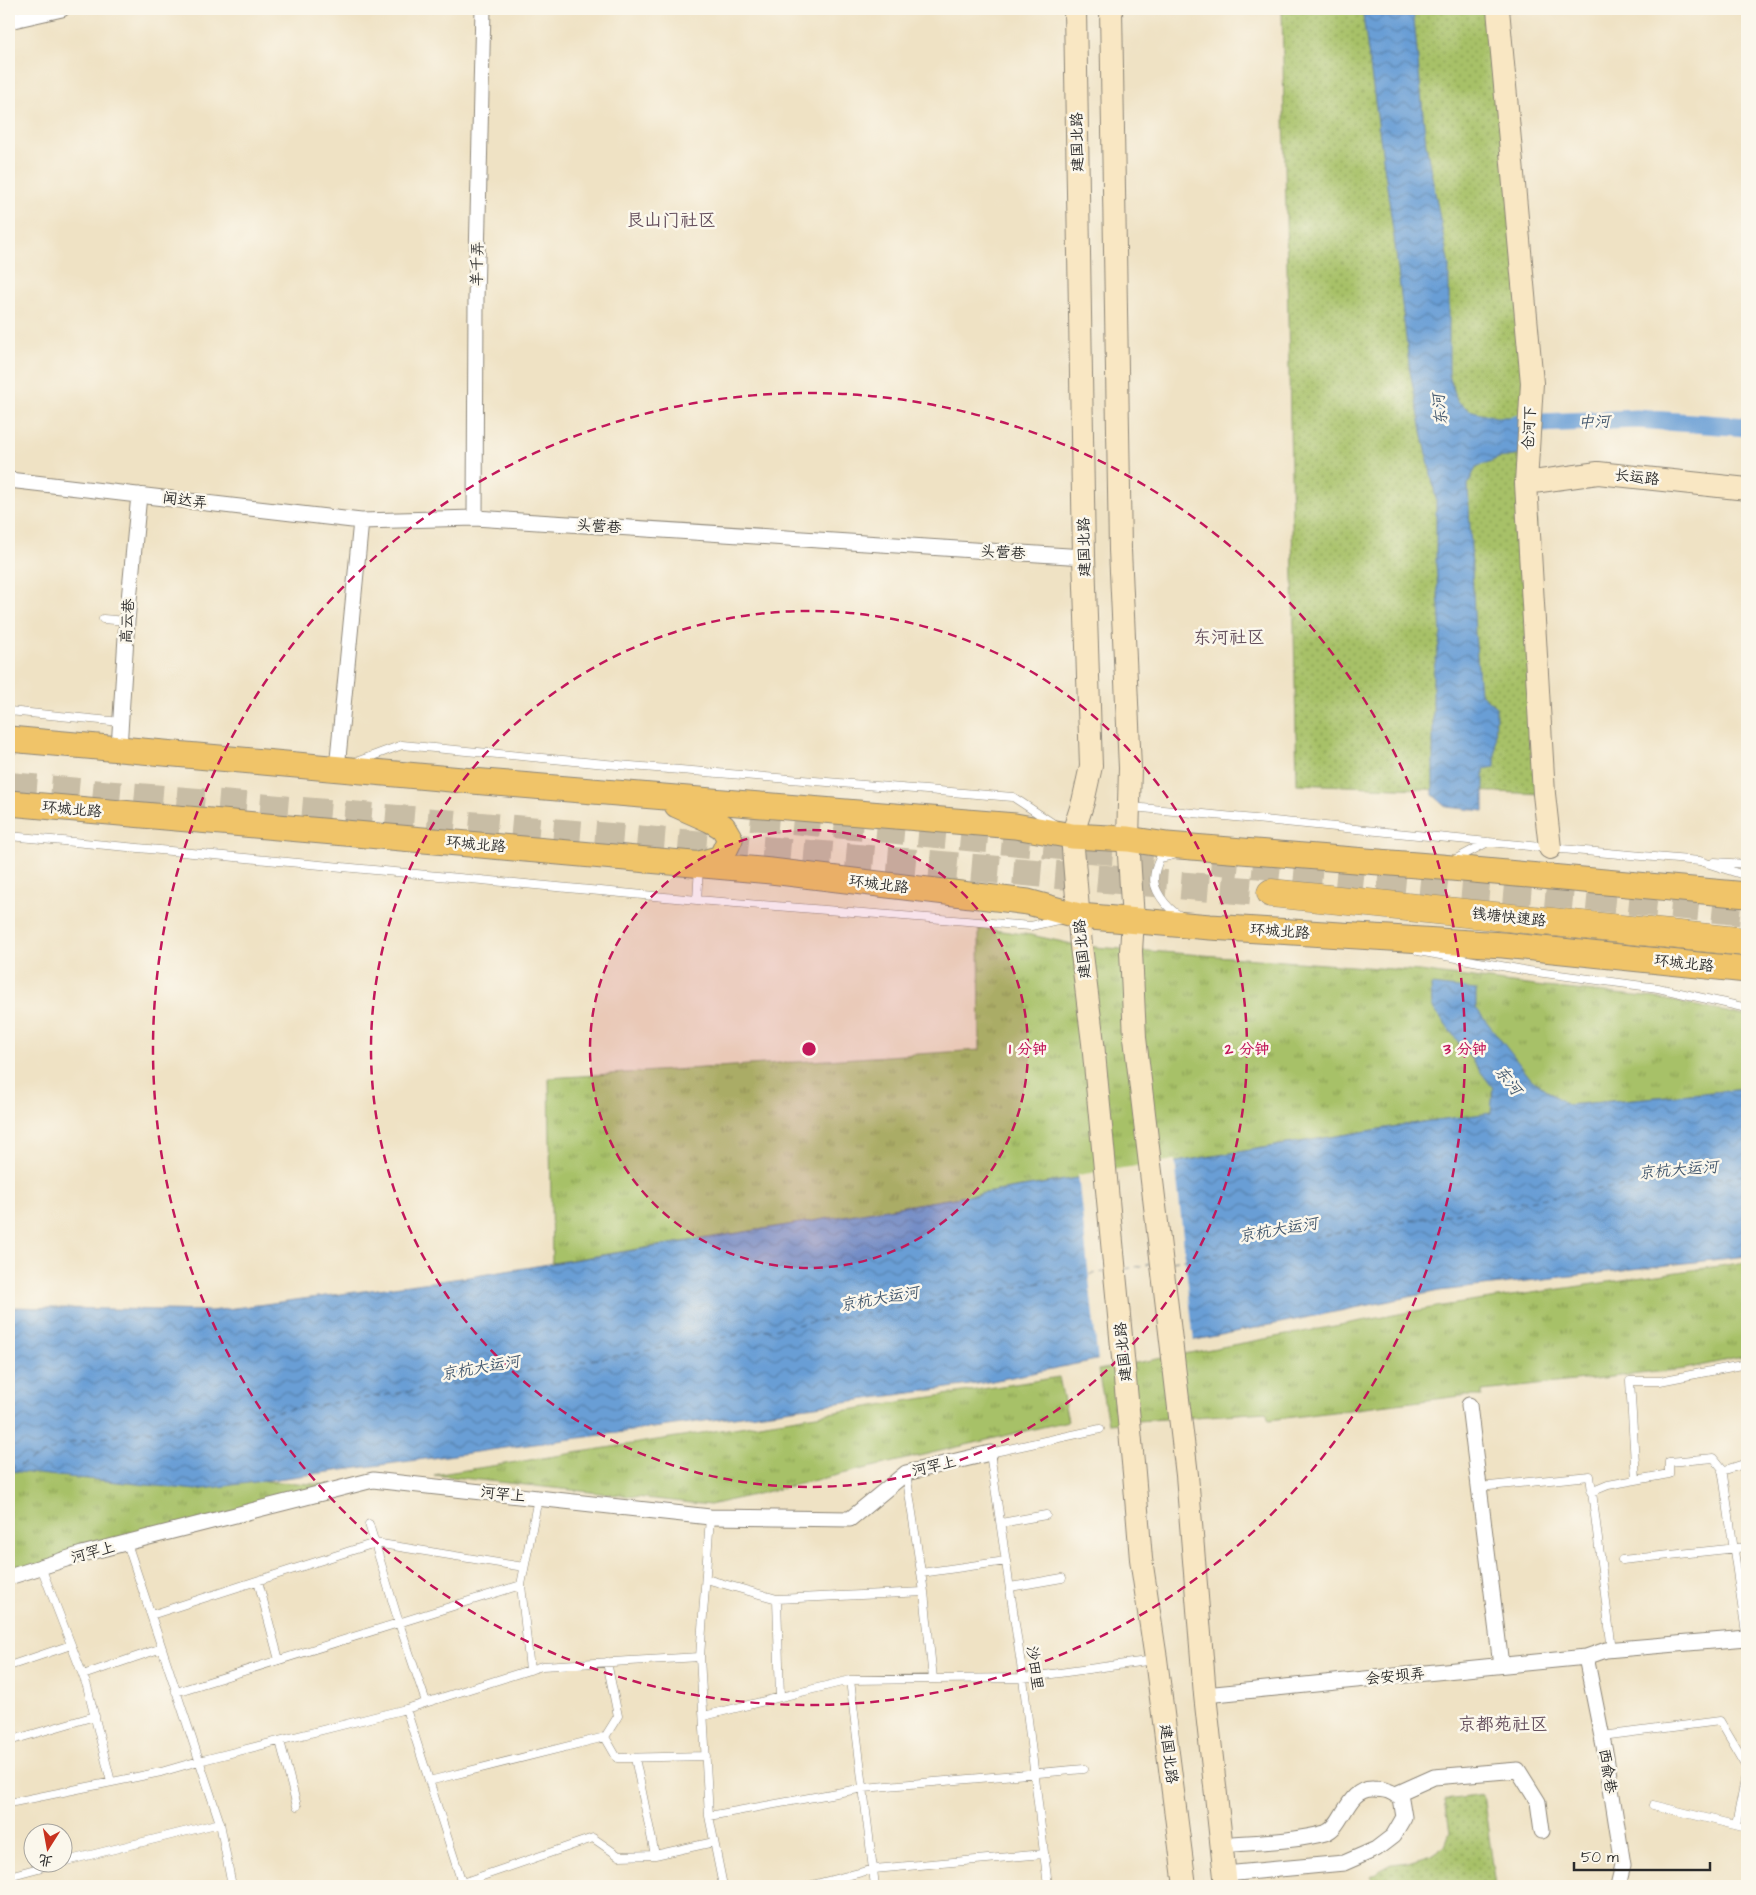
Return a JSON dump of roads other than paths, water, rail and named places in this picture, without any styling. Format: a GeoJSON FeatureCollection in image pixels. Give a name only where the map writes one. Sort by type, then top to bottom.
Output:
{"type":"FeatureCollection","features":[{"type":"Feature","properties":{"kind":"highway","name":"钱塘快速路"},"geometry":{"type":"LineString","coordinates":[[1271,892],[1747,942]]}},
{"type":"Feature","properties":{"kind":"highway"},"geometry":{"type":"LineString","coordinates":[[1624,928],[1747,950]]}},
{"type":"Feature","properties":{"kind":"main road","name":"建国北路"},"geometry":{"type":"LineString","coordinates":[[1075,9],[1084,557],[1091,766],[1083,802],[1072,836],[1141,1559],[1186,1886]]}},
{"type":"Feature","properties":{"kind":"main road"},"geometry":{"type":"LineString","coordinates":[[1111,9],[1120,550],[1130,768],[1128,839],[1133,920],[1131,951],[1135,1038],[1187,1475],[1205,1695],[1226,1880]]}},
{"type":"Feature","properties":{"kind":"main road","name":"仓河下"},"geometry":{"type":"LineString","coordinates":[[1498,9],[1532,382],[1526,483],[1543,784],[1550,848]]}},
{"type":"Feature","properties":{"kind":"main road","name":"长运路"},"geometry":{"type":"LineString","coordinates":[[1526,483],[1598,473],[1747,489]]}},
{"type":"Feature","properties":{"kind":"main road"},"geometry":{"type":"LineString","coordinates":[[9,739],[656,797],[1015,826],[1072,836],[1128,839],[1167,845],[1441,867],[1747,895]]}},
{"type":"Feature","properties":{"kind":"main road"},"geometry":{"type":"LineString","coordinates":[[656,797],[723,827],[730,839],[721,858],[699,864]]}},
{"type":"Feature","properties":{"kind":"main road","name":"环城北路"},"geometry":{"type":"LineString","coordinates":[[9,803],[781,872],[1028,902],[1079,916],[1210,927],[1503,945],[1747,970]]}},
{"type":"Feature","properties":{"kind":"street"},"geometry":{"type":"LineString","coordinates":[[9,21],[62,9]]}},
{"type":"Feature","properties":{"kind":"street","name":"羊千弄"},"geometry":{"type":"LineString","coordinates":[[474,518],[476,300],[484,9]]}},
{"type":"Feature","properties":{"kind":"street","name":"闻达弄"},"geometry":{"type":"LineString","coordinates":[[9,480],[361,521]]}},
{"type":"Feature","properties":{"kind":"street","name":"高云巷"},"geometry":{"type":"LineString","coordinates":[[119,748],[127,621],[139,495]]}},
{"type":"Feature","properties":{"kind":"street","name":"头营巷"},"geometry":{"type":"LineString","coordinates":[[361,521],[474,518],[1084,557]]}},
{"type":"Feature","properties":{"kind":"street"},"geometry":{"type":"LineString","coordinates":[[337,768],[361,521]]}},
{"type":"Feature","properties":{"kind":"street"},"geometry":{"type":"LineString","coordinates":[[1468,1405],[1501,1666]]}},
{"type":"Feature","properties":{"kind":"street","name":"河罕上"},"geometry":{"type":"LineString","coordinates":[[9,1577],[127,1543],[373,1480],[710,1517],[850,1519],[906,1473],[990,1453]]}},
{"type":"Feature","properties":{"kind":"street","name":"会安坝弄"},"geometry":{"type":"LineString","coordinates":[[1205,1695],[1586,1657],[1612,1650],[1747,1640]]}},
{"type":"Feature","properties":{"kind":"street","name":"西俞巷"},"geometry":{"type":"LineString","coordinates":[[1586,1657],[1602,1736],[1623,1865],[1618,1886]]}},
{"type":"Feature","properties":{"kind":"street"},"geometry":{"type":"LineString","coordinates":[[1396,1794],[1434,1777],[1518,1770],[1538,1802],[1542,1831]]}},
{"type":"Feature","properties":{"kind":"street"},"geometry":{"type":"LineString","coordinates":[[1222,1845],[1296,1838],[1327,1832],[1353,1798],[1366,1788],[1386,1789],[1401,1799],[1404,1817],[1393,1836],[1376,1849],[1344,1863],[1226,1880]]}},
{"type":"Feature","properties":{"kind":"lane"},"geometry":{"type":"LineString","coordinates":[[103,620],[127,621]]}},
{"type":"Feature","properties":{"kind":"lane"},"geometry":{"type":"LineString","coordinates":[[9,711],[121,722]]}},
{"type":"Feature","properties":{"kind":"lane"},"geometry":{"type":"LineString","coordinates":[[337,768],[402,745],[1013,798],[1072,836]]}},
{"type":"Feature","properties":{"kind":"lane"},"geometry":{"type":"LineString","coordinates":[[1128,807],[1550,848],[1747,864]]}},
{"type":"Feature","properties":{"kind":"lane"},"geometry":{"type":"LineString","coordinates":[[9,836],[697,900],[1031,926],[1079,916]]}},
{"type":"Feature","properties":{"kind":"lane"},"geometry":{"type":"LineString","coordinates":[[1441,867],[1488,842]]}},
{"type":"Feature","properties":{"kind":"lane"},"geometry":{"type":"LineString","coordinates":[[1210,927],[1174,913],[1155,891],[1154,872],[1160,858],[1219,848]]}},
{"type":"Feature","properties":{"kind":"lane"},"geometry":{"type":"LineString","coordinates":[[1700,861],[1747,876]]}},
{"type":"Feature","properties":{"kind":"lane"},"geometry":{"type":"LineString","coordinates":[[697,900],[699,864]]}},
{"type":"Feature","properties":{"kind":"lane"},"geometry":{"type":"LineString","coordinates":[[1323,934],[1392,946]]}},
{"type":"Feature","properties":{"kind":"lane"},"geometry":{"type":"LineString","coordinates":[[1411,950],[1529,971],[1658,988],[1747,1008]]}},
{"type":"Feature","properties":{"kind":"lane"},"geometry":{"type":"LineString","coordinates":[[1636,1480],[1630,1381],[1660,1381],[1747,1364]]}},
{"type":"Feature","properties":{"kind":"lane"},"geometry":{"type":"LineString","coordinates":[[990,1453],[1100,1429]]}},
{"type":"Feature","properties":{"kind":"lane","name":"沙田里"},"geometry":{"type":"LineString","coordinates":[[990,1453],[1024,1678],[1048,1886]]}},
{"type":"Feature","properties":{"kind":"lane"},"geometry":{"type":"LineString","coordinates":[[1591,1492],[1608,1485],[1669,1474],[1669,1462],[1714,1458],[1722,1471],[1747,1640]]}},
{"type":"Feature","properties":{"kind":"lane"},"geometry":{"type":"LineString","coordinates":[[1722,1471],[1747,1463]]}},
{"type":"Feature","properties":{"kind":"lane"},"geometry":{"type":"LineString","coordinates":[[906,1473],[924,1592],[933,1679]]}},
{"type":"Feature","properties":{"kind":"lane"},"geometry":{"type":"LineString","coordinates":[[1479,1487],[1590,1476],[1612,1650]]}},
{"type":"Feature","properties":{"kind":"lane"},"geometry":{"type":"LineString","coordinates":[[530,1670],[521,1585],[538,1498]]}},
{"type":"Feature","properties":{"kind":"lane"},"geometry":{"type":"LineString","coordinates":[[1000,1523],[1046,1515]]}},
{"type":"Feature","properties":{"kind":"lane"},"geometry":{"type":"LineString","coordinates":[[710,1517],[700,1657],[708,1816],[723,1886]]}},
{"type":"Feature","properties":{"kind":"lane"},"geometry":{"type":"LineString","coordinates":[[369,1524],[399,1623],[426,1702]]}},
{"type":"Feature","properties":{"kind":"lane"},"geometry":{"type":"LineString","coordinates":[[127,1543],[220,1823],[232,1886]]}},
{"type":"Feature","properties":{"kind":"lane"},"geometry":{"type":"LineString","coordinates":[[151,1616],[375,1544],[524,1567]]}},
{"type":"Feature","properties":{"kind":"lane"},"geometry":{"type":"LineString","coordinates":[[1622,1560],[1747,1547]]}},
{"type":"Feature","properties":{"kind":"lane"},"geometry":{"type":"LineString","coordinates":[[921,1573],[1006,1561]]}},
{"type":"Feature","properties":{"kind":"lane"},"geometry":{"type":"LineString","coordinates":[[41,1567],[83,1675],[111,1782]]}},
{"type":"Feature","properties":{"kind":"lane"},"geometry":{"type":"LineString","coordinates":[[1010,1587],[1062,1578]]}},
{"type":"Feature","properties":{"kind":"lane"},"geometry":{"type":"LineString","coordinates":[[706,1579],[777,1599],[924,1592]]}},
{"type":"Feature","properties":{"kind":"lane"},"geometry":{"type":"LineString","coordinates":[[258,1581],[280,1660]]}},
{"type":"Feature","properties":{"kind":"lane"},"geometry":{"type":"LineString","coordinates":[[176,1692],[521,1585]]}},
{"type":"Feature","properties":{"kind":"lane"},"geometry":{"type":"LineString","coordinates":[[777,1599],[780,1697]]}},
{"type":"Feature","properties":{"kind":"lane"},"geometry":{"type":"LineString","coordinates":[[9,1666],[72,1644]]}},
{"type":"Feature","properties":{"kind":"lane"},"geometry":{"type":"LineString","coordinates":[[83,1675],[162,1648]]}},
{"type":"Feature","properties":{"kind":"lane"},"geometry":{"type":"LineString","coordinates":[[9,1803],[161,1772],[406,1710],[542,1666],[700,1657]]}},
{"type":"Feature","properties":{"kind":"lane"},"geometry":{"type":"LineString","coordinates":[[704,1716],[850,1680],[1024,1678],[1156,1659]]}},
{"type":"Feature","properties":{"kind":"lane"},"geometry":{"type":"LineString","coordinates":[[429,1781],[605,1737],[618,1716],[607,1662]]}},
{"type":"Feature","properties":{"kind":"lane"},"geometry":{"type":"LineString","coordinates":[[850,1680],[875,1886]]}},
{"type":"Feature","properties":{"kind":"lane"},"geometry":{"type":"LineString","coordinates":[[406,1710],[463,1885],[593,1838],[619,1856],[655,1855],[714,1842]]}},
{"type":"Feature","properties":{"kind":"lane"},"geometry":{"type":"LineString","coordinates":[[9,1741],[95,1716]]}},
{"type":"Feature","properties":{"kind":"lane"},"geometry":{"type":"LineString","coordinates":[[1602,1736],[1720,1721],[1747,1769],[1736,1825]]}},
{"type":"Feature","properties":{"kind":"lane"},"geometry":{"type":"LineString","coordinates":[[605,1737],[617,1758],[706,1756]]}},
{"type":"Feature","properties":{"kind":"lane"},"geometry":{"type":"LineString","coordinates":[[280,1741],[297,1806]]}},
{"type":"Feature","properties":{"kind":"lane"},"geometry":{"type":"LineString","coordinates":[[635,1758],[655,1855]]}},
{"type":"Feature","properties":{"kind":"lane"},"geometry":{"type":"LineString","coordinates":[[708,1816],[864,1788],[1084,1769]]}},
{"type":"Feature","properties":{"kind":"lane"},"geometry":{"type":"LineString","coordinates":[[1652,1806],[1747,1828]]}},
{"type":"Feature","properties":{"kind":"lane"},"geometry":{"type":"LineString","coordinates":[[72,1860],[220,1823]]}},
{"type":"Feature","properties":{"kind":"lane"},"geometry":{"type":"LineString","coordinates":[[808,1886],[874,1869],[1044,1854]]}},
{"type":"Feature","properties":{"kind":"lane"},"geometry":{"type":"LineString","coordinates":[[12,1886],[9,1874],[22,1871]]}},
{"type":"Feature","properties":{"kind":"water","name":"东河"},"geometry":{"type":"Polygon","coordinates":[[[1362,9],[1413,9],[1426,145],[1449,266],[1449,375],[1457,401],[1469,410],[1496,417],[1522,417],[1521,455],[1499,458],[1476,467],[1468,485],[1475,633],[1480,693],[1496,707],[1495,767],[1484,769],[1484,811],[1447,807],[1433,795],[1433,673],[1441,634],[1436,565],[1436,499],[1410,372],[1394,237],[1362,9]]]}},
{"type":"Feature","properties":{"kind":"water"},"geometry":{"type":"Polygon","coordinates":[[[1431,985],[1476,990],[1476,1008],[1531,1079],[1567,1105],[1747,1089],[1747,1256],[1439,1291],[977,1384],[196,1490],[9,1471],[9,1307],[212,1311],[469,1277],[1429,1121],[1491,1113],[1493,1088],[1432,1007],[1431,985]]]}},
{"type":"Feature","properties":{"kind":"waterway","name":"中河"},"geometry":{"type":"LineString","coordinates":[[1516,424],[1637,419],[1747,427]]}},
{"type":"Feature","properties":{"kind":"tunnel"},"geometry":{"type":"LineString","coordinates":[[9,786],[1271,893]]}},
{"type":"Feature","properties":{"kind":"tunnel"},"geometry":{"type":"LineString","coordinates":[[751,816],[1153,855]]}},
{"type":"Feature","properties":{"kind":"tunnel"},"geometry":{"type":"LineString","coordinates":[[1211,860],[1747,912]]}},
{"type":"Feature","properties":{"kind":"district","name":"艮山门社区"},"geometry":{"type":"Point","coordinates":[671,220]}},
{"type":"Feature","properties":{"kind":"district","name":"东河社区"},"geometry":{"type":"Point","coordinates":[1229,637]}},
{"type":"Feature","properties":{"kind":"district","name":"京都苑社区"},"geometry":{"type":"Point","coordinates":[1503,1724]}},
{"type":"Feature","properties":{"kind":"water label","name":"京杭大运河"},"geometry":{"type":"Point","coordinates":[1678,1169]}},
{"type":"Feature","properties":{"kind":"water label","name":"京杭大运河"},"geometry":{"type":"Point","coordinates":[1278,1229]}},
{"type":"Feature","properties":{"kind":"water label","name":"京杭大运河"},"geometry":{"type":"Point","coordinates":[879,1298]}},
{"type":"Feature","properties":{"kind":"water label","name":"京杭大运河"},"geometry":{"type":"Point","coordinates":[480,1367]}}]}
